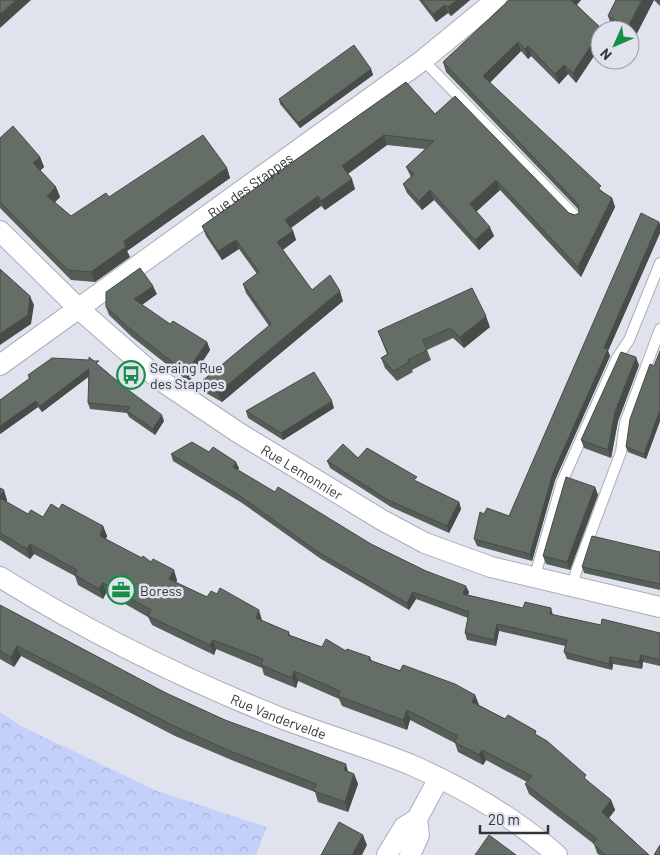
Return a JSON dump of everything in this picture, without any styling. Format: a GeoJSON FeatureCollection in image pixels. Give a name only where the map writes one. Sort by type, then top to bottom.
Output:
{"type":"FeatureCollection","features":[{"type":"Feature","properties":{"kind":"street","name":"Rue des Stappes"},"geometry":{"type":"LineString","coordinates":[[0,365],[423,60],[496,0]]}},
{"type":"Feature","properties":{"kind":"street","name":"Rue Lemonnier"},"geometry":{"type":"LineString","coordinates":[[0,231],[78,309],[183,397],[382,520],[425,543],[452,554],[534,579],[660,607]]}},
{"type":"Feature","properties":{"kind":"street","name":"Rue Vandervelde"},"geometry":{"type":"LineString","coordinates":[[0,577],[103,635],[209,687],[282,718],[384,754],[439,778],[494,808],[557,855]]}},
{"type":"Feature","properties":{"kind":"street"},"geometry":{"type":"LineString","coordinates":[[387,855],[404,827],[417,819],[439,778]]}},
{"type":"Feature","properties":{"kind":"street"},"geometry":{"type":"LineString","coordinates":[[410,855],[419,835],[417,819]]}},
{"type":"Feature","properties":{"kind":"lane"},"geometry":{"type":"LineString","coordinates":[[423,60],[577,218]]}},
{"type":"Feature","properties":{"kind":"lane"},"geometry":{"type":"LineString","coordinates":[[534,579],[562,482],[617,358],[629,340],[660,263]]}},
{"type":"Feature","properties":{"kind":"lane"},"geometry":{"type":"LineString","coordinates":[[572,587],[621,452],[625,423],[660,329]]}},
{"type":"Feature","properties":{"kind":"green space"},"geometry":{"type":"Polygon","coordinates":[[[0,712],[21,726],[157,791],[267,827],[256,855],[0,855],[0,712]]]}},
{"type":"Feature","properties":{"kind":"building"},"geometry":{"type":"Polygon","coordinates":[[[0,0],[16,0],[0,14],[0,0]]]}},
{"type":"Feature","properties":{"kind":"building"},"geometry":{"type":"Polygon","coordinates":[[[422,0],[457,0],[448,7],[445,5],[433,14],[422,0]]]}},
{"type":"Feature","properties":{"kind":"building"},"geometry":{"type":"Polygon","coordinates":[[[509,0],[571,0],[592,20],[590,20],[590,47],[573,73],[564,65],[555,74],[528,46],[525,49],[518,42],[483,76],[601,186],[598,189],[612,198],[578,267],[496,180],[470,204],[490,227],[475,240],[430,190],[419,201],[403,184],[414,174],[406,167],[434,141],[384,135],[342,166],[352,179],[321,201],[318,196],[285,220],[293,231],[277,242],[312,290],[330,275],[340,291],[218,393],[201,382],[271,324],[243,284],[259,272],[236,240],[218,251],[202,226],[406,82],[435,114],[455,96],[569,213],[575,215],[579,213],[578,204],[443,62],[509,0]]]}},
{"type":"Feature","properties":{"kind":"building"},"geometry":{"type":"Polygon","coordinates":[[[616,0],[642,0],[632,20],[615,20],[608,16],[616,0]]]}},
{"type":"Feature","properties":{"kind":"building"},"geometry":{"type":"Polygon","coordinates":[[[354,45],[371,69],[298,123],[279,99],[354,45]]]}},
{"type":"Feature","properties":{"kind":"building"},"geometry":{"type":"Polygon","coordinates":[[[13,126],[40,157],[33,163],[56,187],[47,196],[71,216],[106,193],[109,197],[203,135],[227,168],[124,241],[126,247],[91,272],[68,270],[0,202],[0,138],[13,126]]]}},
{"type":"Feature","properties":{"kind":"building"},"geometry":{"type":"Polygon","coordinates":[[[641,213],[659,222],[604,348],[608,349],[553,473],[530,554],[474,539],[480,512],[484,514],[487,508],[509,516],[641,213]]]}},
{"type":"Feature","properties":{"kind":"building"},"geometry":{"type":"Polygon","coordinates":[[[140,268],[153,286],[134,299],[170,324],[173,321],[207,342],[186,373],[129,328],[106,307],[106,292],[140,268]]]}},
{"type":"Feature","properties":{"kind":"building"},"geometry":{"type":"Polygon","coordinates":[[[0,269],[30,296],[28,315],[0,334],[0,269]]]}},
{"type":"Feature","properties":{"kind":"building"},"geometry":{"type":"Polygon","coordinates":[[[472,288],[486,316],[460,337],[450,328],[423,340],[427,350],[408,360],[409,362],[394,371],[381,358],[388,354],[378,331],[472,288]]]}},
{"type":"Feature","properties":{"kind":"building"},"geometry":{"type":"Polygon","coordinates":[[[660,351],[660,410],[644,454],[626,447],[630,419],[650,364],[654,366],[660,351]]]}},
{"type":"Feature","properties":{"kind":"building"},"geometry":{"type":"Polygon","coordinates":[[[621,352],[636,357],[615,412],[608,450],[581,440],[621,352]]]}},
{"type":"Feature","properties":{"kind":"building"},"geometry":{"type":"Polygon","coordinates":[[[89,357],[94,361],[99,361],[96,363],[162,415],[153,429],[127,411],[130,407],[88,403],[89,369],[40,406],[36,401],[0,426],[0,400],[30,378],[28,375],[52,358],[89,360],[89,357]]]}},
{"type":"Feature","properties":{"kind":"building"},"geometry":{"type":"Polygon","coordinates":[[[314,372],[332,401],[281,433],[246,411],[314,372]]]}},
{"type":"Feature","properties":{"kind":"building"},"geometry":{"type":"Polygon","coordinates":[[[192,442],[209,452],[213,447],[236,462],[233,467],[275,492],[278,487],[371,544],[426,571],[466,586],[463,594],[523,608],[525,602],[551,608],[550,614],[601,625],[602,619],[660,633],[660,660],[641,655],[639,662],[610,657],[609,664],[564,652],[567,640],[497,624],[494,640],[465,633],[469,612],[413,592],[407,603],[318,552],[240,496],[171,454],[192,442]]]}},
{"type":"Feature","properties":{"kind":"building"},"geometry":{"type":"Polygon","coordinates":[[[343,444],[358,458],[367,448],[417,477],[414,480],[459,502],[447,526],[388,500],[327,461],[343,444]]]}},
{"type":"Feature","properties":{"kind":"building"},"geometry":{"type":"Polygon","coordinates":[[[566,477],[595,487],[567,562],[543,556],[566,477]]]}},
{"type":"Feature","properties":{"kind":"building"},"geometry":{"type":"Polygon","coordinates":[[[0,488],[4,490],[0,497],[0,488]]]}},
{"type":"Feature","properties":{"kind":"building"},"geometry":{"type":"Polygon","coordinates":[[[0,498],[28,514],[31,510],[43,517],[51,504],[59,509],[62,504],[103,526],[100,536],[142,558],[143,556],[151,562],[153,559],[174,570],[169,579],[207,597],[211,591],[217,594],[220,588],[259,610],[256,618],[289,632],[288,635],[322,647],[326,639],[346,651],[347,649],[370,657],[369,660],[400,671],[403,665],[455,684],[475,695],[472,702],[505,719],[508,715],[536,731],[535,734],[547,741],[586,775],[584,778],[611,800],[602,812],[649,855],[605,855],[593,843],[597,839],[525,784],[532,776],[482,750],[479,755],[454,742],[458,736],[407,710],[403,720],[338,696],[340,691],[294,671],[292,678],[261,665],[263,659],[213,640],[210,645],[148,616],[151,610],[103,583],[99,589],[75,575],[77,570],[30,544],[27,549],[0,533],[0,498]]]}},
{"type":"Feature","properties":{"kind":"building"},"geometry":{"type":"Polygon","coordinates":[[[592,536],[660,552],[660,584],[582,567],[592,536]]]}},
{"type":"Feature","properties":{"kind":"building"},"geometry":{"type":"Polygon","coordinates":[[[0,605],[166,693],[225,720],[346,764],[344,770],[354,774],[345,802],[314,791],[316,784],[230,751],[172,725],[17,646],[11,657],[0,651],[0,605]]]}},
{"type":"Feature","properties":{"kind":"building"},"geometry":{"type":"Polygon","coordinates":[[[339,822],[363,835],[352,855],[321,855],[339,822]]]}},
{"type":"Feature","properties":{"kind":"building"},"geometry":{"type":"Polygon","coordinates":[[[489,835],[516,855],[475,855],[489,835]]]}},
{"type":"Feature","properties":{"kind":"building"},"geometry":{"type":"Polygon","coordinates":[[[660,845],[660,855],[654,855],[660,845]]]}},
{"type":"Feature","properties":{"kind":"place","name":"Seraing Rue des Stappes"},"geometry":{"type":"Point","coordinates":[131,375]}},
{"type":"Feature","properties":{"kind":"place","name":"Boress"},"geometry":{"type":"Point","coordinates":[121,590]}}]}
